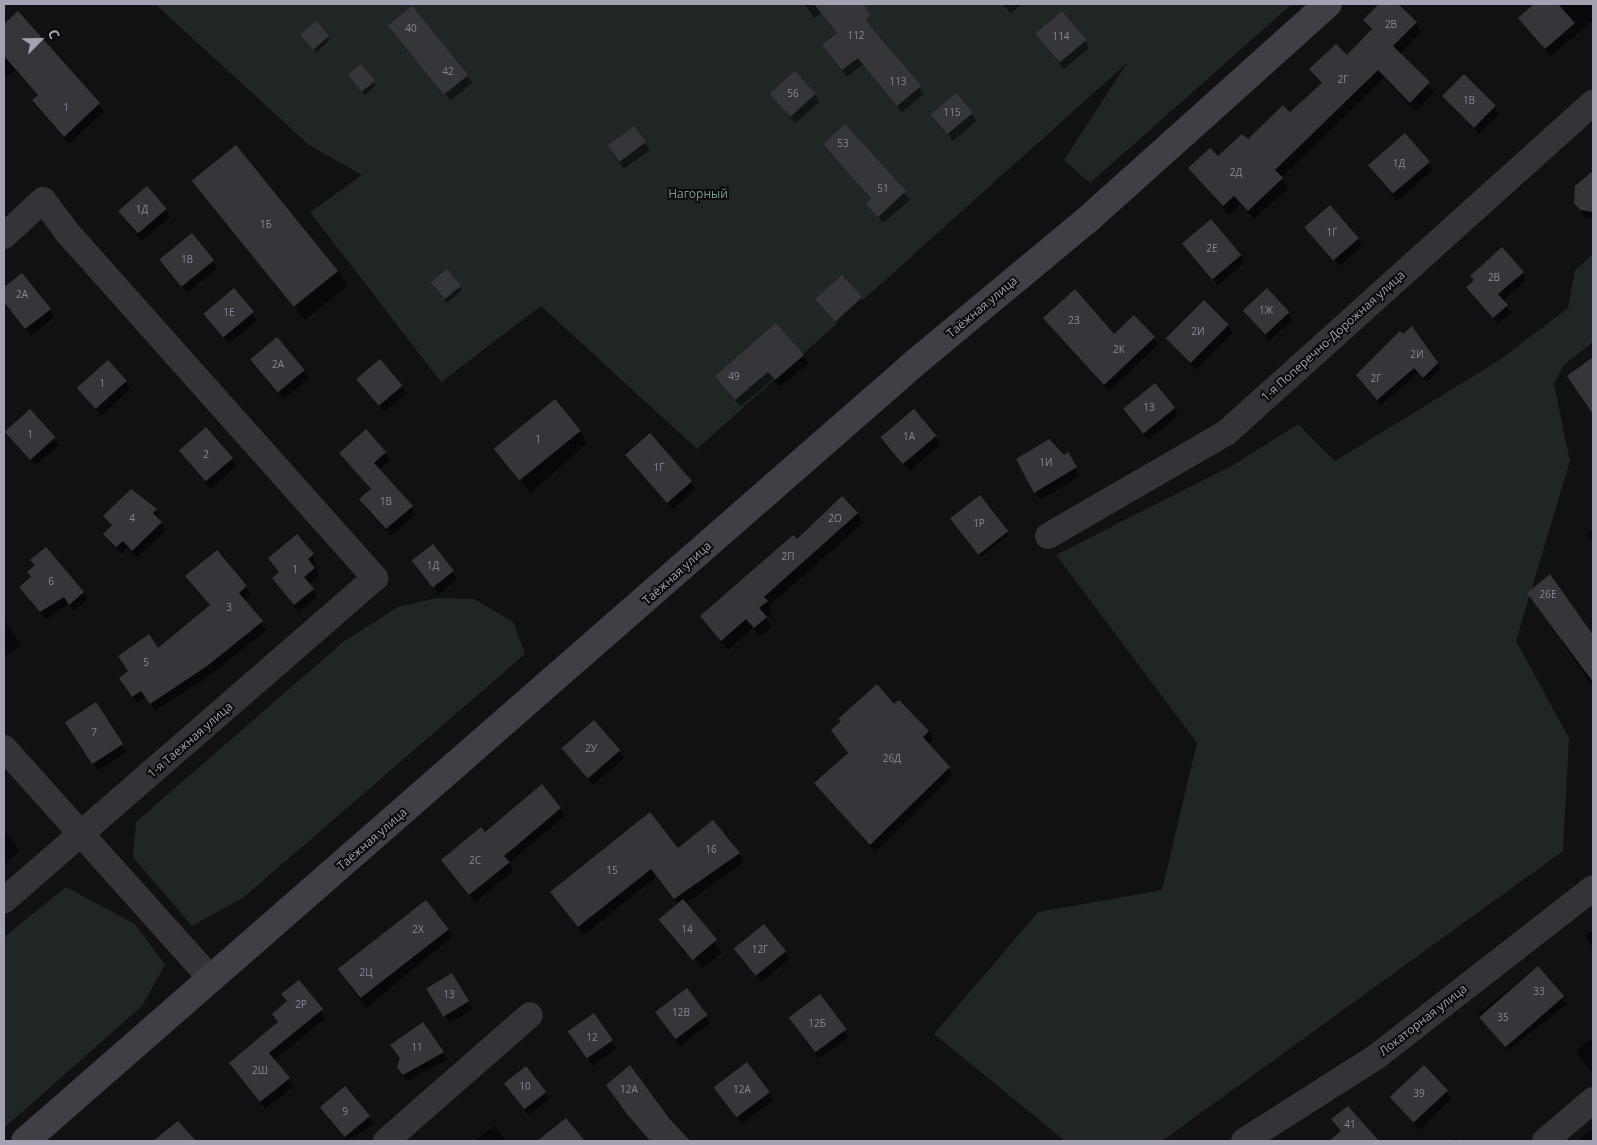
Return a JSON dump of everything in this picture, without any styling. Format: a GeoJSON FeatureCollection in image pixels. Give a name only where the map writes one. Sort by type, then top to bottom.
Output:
{"type":"FeatureCollection","features":[{"type":"Feature","properties":{"kind":"street","name":"Таёжная улица"},"geometry":{"type":"LineString","coordinates":[[25,1141],[916,362],[1086,220],[1328,4]]}},
{"type":"Feature","properties":{"kind":"street","name":"1-я Поперечно-Дорожная улица"},"geometry":{"type":"LineString","coordinates":[[1048,536],[1226,433],[1593,102]]}},
{"type":"Feature","properties":{"kind":"street","name":"1-я Таежная улица"},"geometry":{"type":"LineString","coordinates":[[4,236],[43,200],[66,232],[375,578],[4,900]]}},
{"type":"Feature","properties":{"kind":"street"},"geometry":{"type":"LineString","coordinates":[[4,748],[80,836],[211,979]]}},
{"type":"Feature","properties":{"kind":"street","name":"Локаторная улица"},"geometry":{"type":"LineString","coordinates":[[1244,1141],[1376,1057],[1593,888]]}},
{"type":"Feature","properties":{"kind":"street"},"geometry":{"type":"LineString","coordinates":[[386,1141],[530,1015]]}},
{"type":"Feature","properties":{"kind":"street"},"geometry":{"type":"LineString","coordinates":[[1545,1141],[1593,1100]]}},
{"type":"Feature","properties":{"kind":"green space","name":"Нагорный"},"geometry":{"type":"Polygon","coordinates":[[[155,4],[1292,4],[1090,183],[1064,160],[1127,63],[697,449],[541,306],[441,382],[310,212],[362,175],[309,145],[155,4]]]}},
{"type":"Feature","properties":{"kind":"green space"},"geometry":{"type":"Polygon","coordinates":[[[1593,254],[1593,342],[1564,365],[1554,384],[1570,461],[1516,641],[1569,738],[1563,851],[1162,1141],[1065,1141],[934,1034],[1038,912],[1162,890],[1197,743],[1056,555],[1233,465],[1298,424],[1335,461],[1498,361],[1568,308],[1575,270],[1593,254]]]}},
{"type":"Feature","properties":{"kind":"green space"},"geometry":{"type":"Polygon","coordinates":[[[436,598],[474,599],[513,622],[525,654],[243,898],[192,926],[133,857],[136,822],[343,642],[398,607],[436,598]]]}},
{"type":"Feature","properties":{"kind":"green space"},"geometry":{"type":"Polygon","coordinates":[[[66,887],[135,924],[165,965],[142,1006],[4,1128],[4,937],[66,887]]]}},
{"type":"Feature","properties":{"kind":"building"},"geometry":{"type":"Polygon","coordinates":[[[814,4],[863,4],[871,15],[865,20],[921,86],[897,106],[858,58],[842,70],[822,45],[837,33],[814,4]]]}},
{"type":"Feature","properties":{"kind":"building"},"geometry":{"type":"Polygon","coordinates":[[[1379,4],[1398,4],[1417,22],[1393,46],[1430,82],[1410,103],[1378,70],[1275,170],[1283,178],[1248,211],[1234,196],[1223,206],[1188,168],[1210,148],[1218,156],[1242,134],[1248,139],[1283,105],[1290,112],[1322,83],[1309,69],[1336,44],[1347,55],[1372,29],[1363,20],[1379,4]]]}},
{"type":"Feature","properties":{"kind":"building"},"geometry":{"type":"Polygon","coordinates":[[[1534,4],[1558,4],[1575,23],[1545,49],[1518,18],[1534,4]]]}},
{"type":"Feature","properties":{"kind":"building"},"geometry":{"type":"Polygon","coordinates":[[[412,6],[468,75],[444,95],[388,26],[412,6]]]}},
{"type":"Feature","properties":{"kind":"building"},"geometry":{"type":"Polygon","coordinates":[[[18,11],[100,103],[64,137],[32,100],[38,95],[4,56],[4,24],[18,11]]]}},
{"type":"Feature","properties":{"kind":"building"},"geometry":{"type":"Polygon","coordinates":[[[1062,11],[1086,40],[1060,63],[1035,33],[1062,11]]]}},
{"type":"Feature","properties":{"kind":"building"},"geometry":{"type":"Polygon","coordinates":[[[316,21],[329,36],[313,50],[300,35],[316,21]]]}},
{"type":"Feature","properties":{"kind":"building"},"geometry":{"type":"Polygon","coordinates":[[[361,64],[375,81],[362,92],[348,75],[361,64]]]}},
{"type":"Feature","properties":{"kind":"building"},"geometry":{"type":"Polygon","coordinates":[[[795,71],[816,94],[790,117],[770,94],[795,71]]]}},
{"type":"Feature","properties":{"kind":"building"},"geometry":{"type":"Polygon","coordinates":[[[1464,74],[1496,106],[1474,128],[1442,96],[1464,74]]]}},
{"type":"Feature","properties":{"kind":"building"},"geometry":{"type":"Polygon","coordinates":[[[956,93],[973,113],[947,134],[931,114],[956,93]]]}},
{"type":"Feature","properties":{"kind":"building"},"geometry":{"type":"Polygon","coordinates":[[[845,124],[906,191],[878,217],[866,204],[871,199],[823,144],[845,124]]]}},
{"type":"Feature","properties":{"kind":"building"},"geometry":{"type":"Polygon","coordinates":[[[634,126],[646,142],[620,162],[608,146],[634,126]]]}},
{"type":"Feature","properties":{"kind":"building"},"geometry":{"type":"Polygon","coordinates":[[[1405,133],[1430,162],[1393,194],[1368,165],[1405,133]]]}},
{"type":"Feature","properties":{"kind":"building"},"geometry":{"type":"Polygon","coordinates":[[[236,145],[338,271],[294,307],[192,181],[236,145]]]}},
{"type":"Feature","properties":{"kind":"building"},"geometry":{"type":"Polygon","coordinates":[[[1593,171],[1593,212],[1580,210],[1574,203],[1575,186],[1593,171]]]}},
{"type":"Feature","properties":{"kind":"building"},"geometry":{"type":"Polygon","coordinates":[[[147,186],[167,209],[138,234],[118,211],[147,186]]]}},
{"type":"Feature","properties":{"kind":"building"},"geometry":{"type":"Polygon","coordinates":[[[1330,205],[1359,238],[1333,261],[1304,227],[1330,205]]]}},
{"type":"Feature","properties":{"kind":"building"},"geometry":{"type":"Polygon","coordinates":[[[1211,219],[1241,255],[1212,279],[1182,243],[1211,219]]]}},
{"type":"Feature","properties":{"kind":"building"},"geometry":{"type":"Polygon","coordinates":[[[192,233],[214,260],[181,287],[159,259],[192,233]]]}},
{"type":"Feature","properties":{"kind":"building"},"geometry":{"type":"Polygon","coordinates":[[[1502,247],[1524,272],[1498,294],[1508,305],[1493,318],[1466,287],[1474,280],[1470,276],[1502,247]]]}},
{"type":"Feature","properties":{"kind":"building"},"geometry":{"type":"Polygon","coordinates":[[[447,269],[461,286],[445,299],[431,282],[447,269]]]}},
{"type":"Feature","properties":{"kind":"building"},"geometry":{"type":"Polygon","coordinates":[[[22,273],[51,309],[25,329],[4,302],[4,287],[22,273]]]}},
{"type":"Feature","properties":{"kind":"building"},"geometry":{"type":"Polygon","coordinates":[[[842,275],[862,297],[835,321],[815,299],[842,275]]]}},
{"type":"Feature","properties":{"kind":"building"},"geometry":{"type":"Polygon","coordinates":[[[234,288],[254,312],[223,337],[203,314],[234,288]]]}},
{"type":"Feature","properties":{"kind":"building"},"geometry":{"type":"Polygon","coordinates":[[[1267,288],[1290,312],[1265,335],[1243,311],[1267,288]]]}},
{"type":"Feature","properties":{"kind":"building"},"geometry":{"type":"Polygon","coordinates":[[[1075,289],[1114,334],[1134,315],[1155,337],[1104,385],[1043,318],[1075,289]]]}},
{"type":"Feature","properties":{"kind":"building"},"geometry":{"type":"Polygon","coordinates":[[[1204,300],[1229,325],[1191,363],[1166,338],[1204,300]]]}},
{"type":"Feature","properties":{"kind":"building"},"geometry":{"type":"Polygon","coordinates":[[[776,323],[804,355],[775,380],[768,372],[735,400],[715,376],[776,323]]]}},
{"type":"Feature","properties":{"kind":"building"},"geometry":{"type":"Polygon","coordinates":[[[1412,326],[1438,363],[1423,378],[1414,368],[1377,400],[1356,375],[1400,331],[1403,334],[1412,326]]]}},
{"type":"Feature","properties":{"kind":"building"},"geometry":{"type":"Polygon","coordinates":[[[277,337],[305,370],[278,392],[250,359],[277,337]]]}},
{"type":"Feature","properties":{"kind":"building"},"geometry":{"type":"Polygon","coordinates":[[[1593,357],[1593,414],[1567,376],[1593,357]]]}},
{"type":"Feature","properties":{"kind":"building"},"geometry":{"type":"Polygon","coordinates":[[[380,359],[402,386],[379,406],[356,379],[380,359]]]}},
{"type":"Feature","properties":{"kind":"building"},"geometry":{"type":"Polygon","coordinates":[[[108,360],[127,381],[96,409],[77,388],[108,360]]]}},
{"type":"Feature","properties":{"kind":"building"},"geometry":{"type":"Polygon","coordinates":[[[1155,383],[1175,408],[1143,434],[1123,409],[1155,383]]]}},
{"type":"Feature","properties":{"kind":"building"},"geometry":{"type":"Polygon","coordinates":[[[555,399],[581,431],[519,481],[494,449],[555,399]]]}},
{"type":"Feature","properties":{"kind":"building"},"geometry":{"type":"Polygon","coordinates":[[[30,409],[55,437],[30,460],[5,432],[30,409]]]}},
{"type":"Feature","properties":{"kind":"building"},"geometry":{"type":"Polygon","coordinates":[[[914,409],[936,436],[903,464],[880,437],[914,409]]]}},
{"type":"Feature","properties":{"kind":"building"},"geometry":{"type":"Polygon","coordinates":[[[206,427],[233,458],[206,482],[179,451],[206,427]]]}},
{"type":"Feature","properties":{"kind":"building"},"geometry":{"type":"Polygon","coordinates":[[[366,429],[386,452],[374,463],[413,506],[386,529],[359,499],[371,489],[339,453],[366,429]]]}},
{"type":"Feature","properties":{"kind":"building"},"geometry":{"type":"Polygon","coordinates":[[[650,433],[692,481],[667,503],[625,455],[650,433]]]}},
{"type":"Feature","properties":{"kind":"building"},"geometry":{"type":"Polygon","coordinates":[[[1049,439],[1064,455],[1068,452],[1077,467],[1034,493],[1016,459],[1049,439]]]}},
{"type":"Feature","properties":{"kind":"building"},"geometry":{"type":"Polygon","coordinates":[[[131,489],[157,509],[153,513],[162,522],[132,551],[123,541],[116,547],[103,534],[112,525],[103,516],[131,489]]]}},
{"type":"Feature","properties":{"kind":"building"},"geometry":{"type":"Polygon","coordinates":[[[980,495],[1008,531],[978,555],[950,518],[980,495]]]}},
{"type":"Feature","properties":{"kind":"building"},"geometry":{"type":"Polygon","coordinates":[[[842,496],[858,513],[764,597],[768,601],[759,608],[767,617],[754,628],[746,619],[721,641],[700,616],[793,535],[797,539],[842,496]]]}},
{"type":"Feature","properties":{"kind":"building"},"geometry":{"type":"Polygon","coordinates":[[[297,534],[314,554],[308,559],[315,568],[304,577],[314,589],[294,605],[272,578],[279,572],[268,558],[297,534]]]}},
{"type":"Feature","properties":{"kind":"building"},"geometry":{"type":"Polygon","coordinates":[[[433,544],[454,571],[433,587],[412,561],[433,544]]]}},
{"type":"Feature","properties":{"kind":"building"},"geometry":{"type":"Polygon","coordinates":[[[46,547],[84,592],[69,605],[64,597],[40,612],[19,587],[31,577],[27,572],[35,565],[30,560],[46,547]]]}},
{"type":"Feature","properties":{"kind":"building"},"geometry":{"type":"Polygon","coordinates":[[[217,550],[247,586],[239,593],[263,621],[207,666],[150,704],[141,691],[132,697],[119,678],[128,671],[118,656],[149,634],[158,648],[210,605],[185,576],[217,550]]]}},
{"type":"Feature","properties":{"kind":"building"},"geometry":{"type":"Polygon","coordinates":[[[1550,574],[1593,635],[1593,682],[1527,593],[1550,574]]]}},
{"type":"Feature","properties":{"kind":"building"},"geometry":{"type":"Polygon","coordinates":[[[877,684],[894,704],[899,700],[929,731],[923,737],[950,767],[870,845],[814,783],[848,753],[831,730],[841,721],[838,719],[877,684]]]}},
{"type":"Feature","properties":{"kind":"building"},"geometry":{"type":"Polygon","coordinates":[[[96,702],[123,744],[92,764],[65,722],[96,702]]]}},
{"type":"Feature","properties":{"kind":"building"},"geometry":{"type":"Polygon","coordinates":[[[594,720],[620,750],[588,778],[562,748],[594,720]]]}},
{"type":"Feature","properties":{"kind":"building"},"geometry":{"type":"Polygon","coordinates":[[[542,784],[561,808],[504,856],[510,862],[469,895],[441,860],[481,827],[485,832],[542,784]]]}},
{"type":"Feature","properties":{"kind":"building"},"geometry":{"type":"Polygon","coordinates":[[[650,812],[678,848],[713,820],[740,853],[674,899],[651,869],[578,927],[550,892],[650,812]]]}},
{"type":"Feature","properties":{"kind":"building"},"geometry":{"type":"Polygon","coordinates":[[[683,899],[717,940],[693,960],[658,920],[683,899]]]}},
{"type":"Feature","properties":{"kind":"building"},"geometry":{"type":"Polygon","coordinates":[[[426,900],[449,929],[361,998],[338,969],[426,900]]]}},
{"type":"Feature","properties":{"kind":"building"},"geometry":{"type":"Polygon","coordinates":[[[764,924],[786,951],[756,976],[734,949],[764,924]]]}},
{"type":"Feature","properties":{"kind":"building"},"geometry":{"type":"Polygon","coordinates":[[[1538,966],[1564,996],[1505,1047],[1479,1017],[1538,966]]]}},
{"type":"Feature","properties":{"kind":"building"},"geometry":{"type":"Polygon","coordinates":[[[452,973],[469,1001],[443,1017],[426,988],[452,973]]]}},
{"type":"Feature","properties":{"kind":"building"},"geometry":{"type":"Polygon","coordinates":[[[299,980],[323,1009],[269,1053],[290,1078],[260,1102],[229,1063],[278,1022],[272,1014],[287,1001],[281,994],[299,980]]]}},
{"type":"Feature","properties":{"kind":"building"},"geometry":{"type":"Polygon","coordinates":[[[687,988],[707,1015],[676,1039],[655,1012],[687,988]]]}},
{"type":"Feature","properties":{"kind":"building"},"geometry":{"type":"Polygon","coordinates":[[[820,994],[846,1029],[815,1053],[789,1017],[820,994]]]}},
{"type":"Feature","properties":{"kind":"building"},"geometry":{"type":"Polygon","coordinates":[[[594,1013],[613,1040],[587,1058],[568,1031],[594,1013]]]}},
{"type":"Feature","properties":{"kind":"building"},"geometry":{"type":"Polygon","coordinates":[[[423,1022],[444,1052],[403,1075],[397,1067],[400,1058],[390,1045],[423,1022]]]}},
{"type":"Feature","properties":{"kind":"building"},"geometry":{"type":"Polygon","coordinates":[[[747,1062],[770,1092],[736,1118],[713,1087],[747,1062]]]}},
{"type":"Feature","properties":{"kind":"building"},"geometry":{"type":"Polygon","coordinates":[[[630,1065],[669,1118],[690,1141],[650,1141],[627,1114],[606,1085],[630,1065]]]}},
{"type":"Feature","properties":{"kind":"building"},"geometry":{"type":"Polygon","coordinates":[[[1424,1065],[1448,1091],[1413,1123],[1390,1097],[1424,1065]]]}},
{"type":"Feature","properties":{"kind":"building"},"geometry":{"type":"Polygon","coordinates":[[[526,1066],[546,1092],[524,1109],[504,1083],[526,1066]]]}},
{"type":"Feature","properties":{"kind":"building"},"geometry":{"type":"Polygon","coordinates":[[[345,1086],[370,1116],[345,1137],[320,1107],[345,1086]]]}},
{"type":"Feature","properties":{"kind":"building"},"geometry":{"type":"Polygon","coordinates":[[[1348,1106],[1379,1141],[1329,1141],[1341,1131],[1331,1119],[1348,1106]]]}},
{"type":"Feature","properties":{"kind":"building"},"geometry":{"type":"Polygon","coordinates":[[[566,1118],[585,1141],[537,1141],[566,1118]]]}},
{"type":"Feature","properties":{"kind":"building"},"geometry":{"type":"Polygon","coordinates":[[[178,1121],[196,1141],[153,1141],[178,1121]]]}}]}
